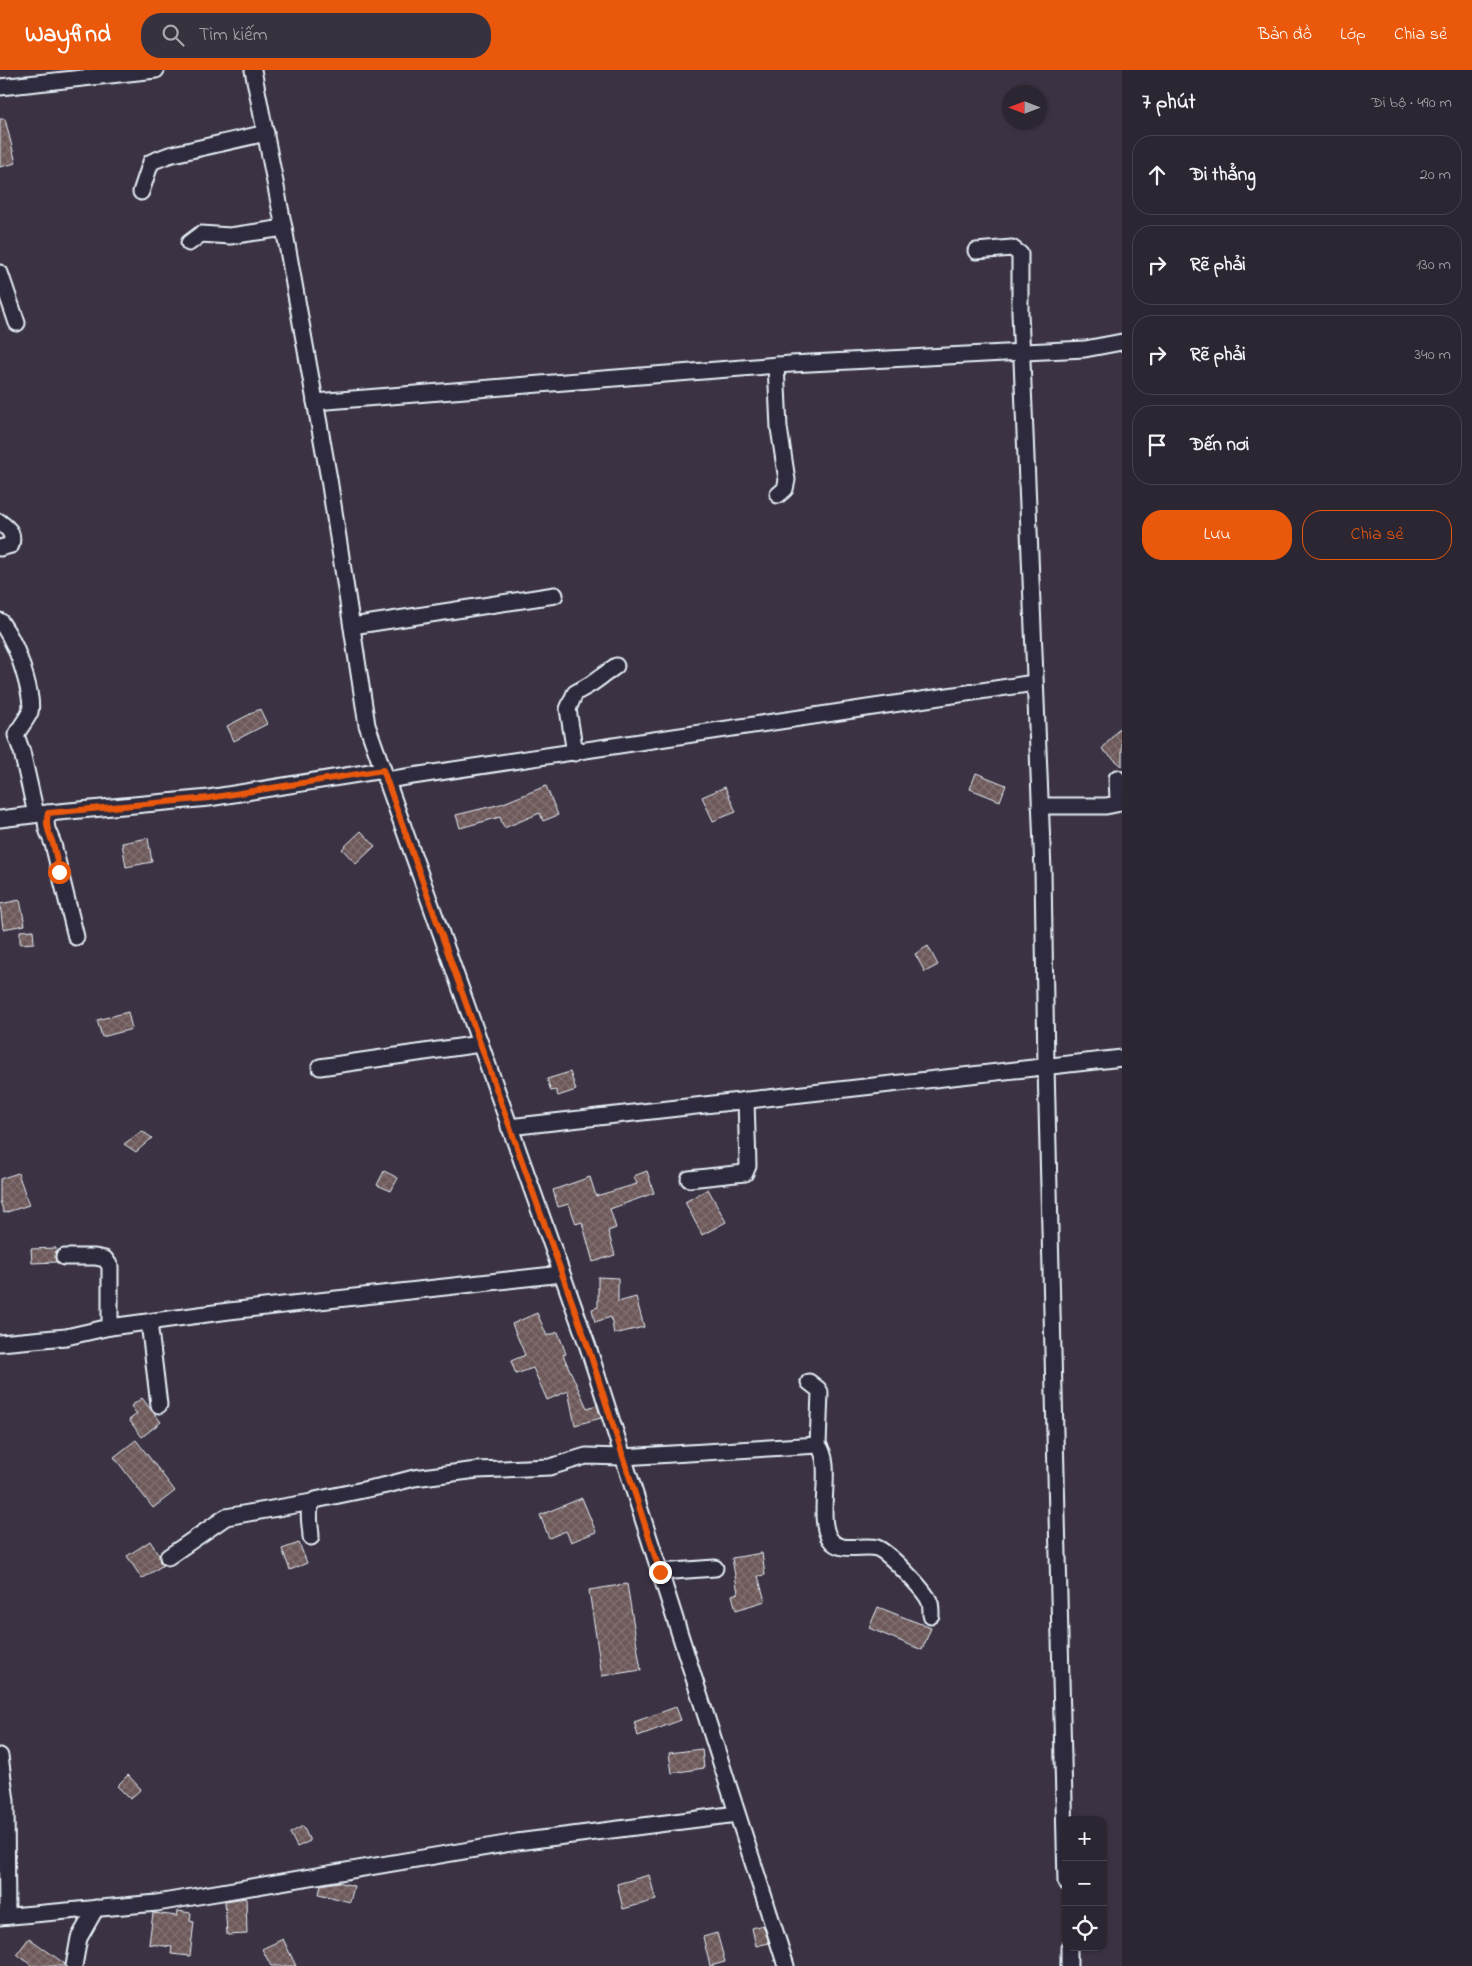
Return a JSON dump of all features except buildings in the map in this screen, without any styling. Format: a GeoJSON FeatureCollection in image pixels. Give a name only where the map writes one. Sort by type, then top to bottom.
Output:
{"type":"FeatureCollection","features":[{"type":"Feature","properties":{"kind":"street"},"geometry":{"type":"LineString","coordinates":[[0,87],[156,70]]}},
{"type":"Feature","properties":{"kind":"street"},"geometry":{"type":"LineString","coordinates":[[253,70],[315,402],[367,725],[588,1347],[786,1966]]}},
{"type":"Feature","properties":{"kind":"street"},"geometry":{"type":"LineString","coordinates":[[141,192],[151,162],[169,155],[266,133]]}},
{"type":"Feature","properties":{"kind":"street"},"geometry":{"type":"LineString","coordinates":[[189,243],[201,234],[230,236],[284,228]]}},
{"type":"Feature","properties":{"kind":"street"},"geometry":{"type":"LineString","coordinates":[[976,251],[1012,248],[1020,254],[1020,312],[1043,871],[1065,1861]]}},
{"type":"Feature","properties":{"kind":"street"},"geometry":{"type":"LineString","coordinates":[[0,273],[17,323]]}},
{"type":"Feature","properties":{"kind":"street"},"geometry":{"type":"LineString","coordinates":[[315,402],[776,365],[1085,349],[1122,342]]}},
{"type":"Feature","properties":{"kind":"street"},"geometry":{"type":"LineString","coordinates":[[776,365],[779,428],[787,480],[785,489],[778,495]]}},
{"type":"Feature","properties":{"kind":"street"},"geometry":{"type":"LineString","coordinates":[[0,522],[11,532],[13,537],[11,545],[0,548]]}},
{"type":"Feature","properties":{"kind":"street"},"geometry":{"type":"LineString","coordinates":[[352,626],[555,596]]}},
{"type":"Feature","properties":{"kind":"street"},"geometry":{"type":"LineString","coordinates":[[0,621],[12,640],[24,673],[30,702],[30,712],[16,735],[53,844],[76,937]]}},
{"type":"Feature","properties":{"kind":"street"},"geometry":{"type":"LineString","coordinates":[[575,753],[568,709],[575,693],[616,666]]}},
{"type":"Feature","properties":{"kind":"street"},"geometry":{"type":"LineString","coordinates":[[0,819],[42,813],[209,798],[575,753],[1034,683]]}},
{"type":"Feature","properties":{"kind":"street"},"geometry":{"type":"LineString","coordinates":[[1040,806],[1106,806],[1116,804],[1118,799],[1117,778]]}},
{"type":"Feature","properties":{"kind":"street"},"geometry":{"type":"LineString","coordinates":[[320,1067],[480,1044]]}},
{"type":"Feature","properties":{"kind":"street"},"geometry":{"type":"LineString","coordinates":[[509,1127],[1122,1058]]}},
{"type":"Feature","properties":{"kind":"street"},"geometry":{"type":"LineString","coordinates":[[689,1179],[745,1173],[748,1166],[746,1100]]}},
{"type":"Feature","properties":{"kind":"street"},"geometry":{"type":"LineString","coordinates":[[64,1257],[95,1257],[105,1259],[110,1266],[110,1327]]}},
{"type":"Feature","properties":{"kind":"street"},"geometry":{"type":"LineString","coordinates":[[0,1343],[66,1337],[110,1327],[229,1311],[562,1274]]}},
{"type":"Feature","properties":{"kind":"street"},"geometry":{"type":"LineString","coordinates":[[149,1322],[159,1404]]}},
{"type":"Feature","properties":{"kind":"street"},"geometry":{"type":"LineString","coordinates":[[809,1382],[820,1392],[818,1445],[823,1456],[825,1524],[829,1539],[844,1547],[867,1546],[879,1549],[890,1556],[923,1591],[930,1602],[931,1614]]}},
{"type":"Feature","properties":{"kind":"street"},"geometry":{"type":"LineString","coordinates":[[168,1557],[226,1518],[312,1502],[320,1498],[414,1478],[477,1470],[550,1467],[586,1456],[623,1457],[818,1445]]}},
{"type":"Feature","properties":{"kind":"street"},"geometry":{"type":"LineString","coordinates":[[311,1537],[309,1509],[312,1502]]}},
{"type":"Feature","properties":{"kind":"street"},"geometry":{"type":"LineString","coordinates":[[660,1572],[715,1568]]}},
{"type":"Feature","properties":{"kind":"street"},"geometry":{"type":"LineString","coordinates":[[0,1756],[6,1800],[4,1917],[157,1903],[517,1842],[738,1814]]}},
{"type":"Feature","properties":{"kind":"street"},"geometry":{"type":"LineString","coordinates":[[74,1966],[79,1938],[96,1908]]}},
{"type":"Feature","properties":{"kind":"street"},"geometry":{"type":"LineString","coordinates":[[1069,1951],[1069,1966]]}},
{"type":"Feature","properties":{"kind":"route"},"geometry":{"type":"LineString","coordinates":[[59,872],[53,844],[47,829],[48,813],[209,798],[383,770],[588,1347],[660,1572]]}}]}
